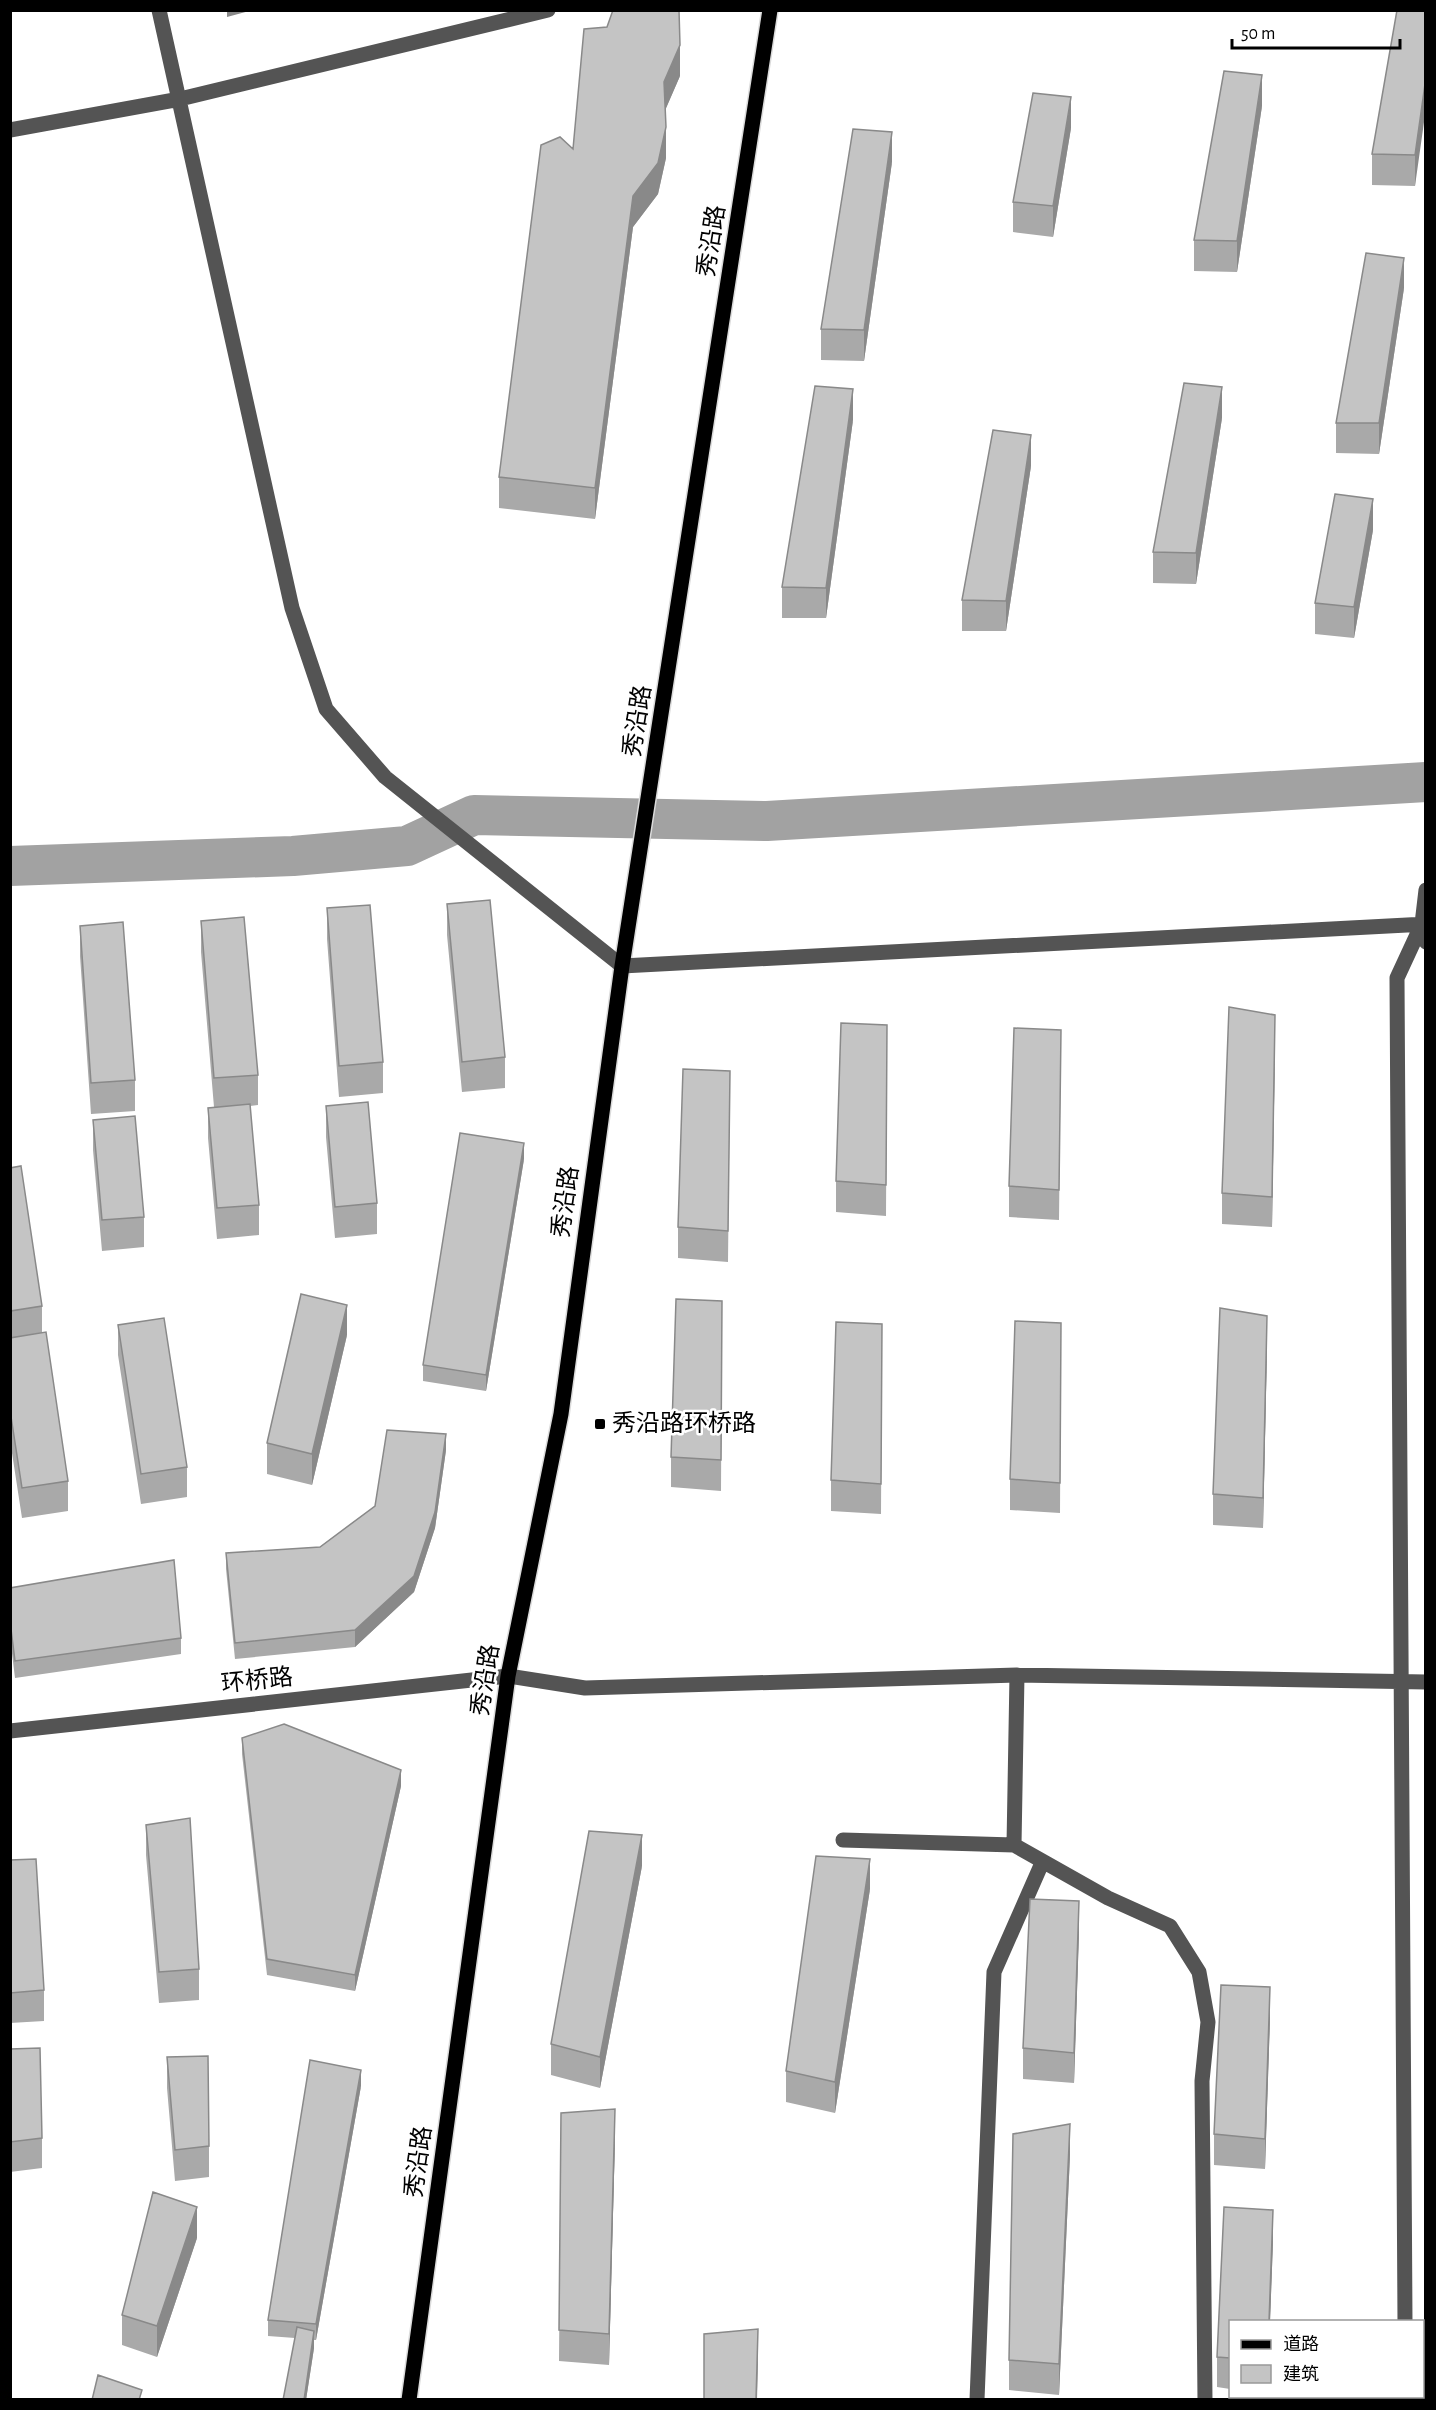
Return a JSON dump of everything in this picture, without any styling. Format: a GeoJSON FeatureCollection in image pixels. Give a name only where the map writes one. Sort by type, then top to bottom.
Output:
{"type":"FeatureCollection","features":[{"type":"Feature","properties":{"kind":"main road","name":"秀沿路"},"geometry":{"type":"LineString","coordinates":[[409,2400],[508,1676],[561,1414],[622,966],[770,10]]}},
{"type":"Feature","properties":{"kind":"street"},"geometry":{"type":"LineString","coordinates":[[159,10],[292,608],[326,709],[385,777],[622,966],[1424,924]]}},
{"type":"Feature","properties":{"kind":"street"},"geometry":{"type":"LineString","coordinates":[[10,130],[180,99],[548,10]]}},
{"type":"Feature","properties":{"kind":"street"},"geometry":{"type":"LineString","coordinates":[[1425,890],[1425,942]]}},
{"type":"Feature","properties":{"kind":"street"},"geometry":{"type":"LineString","coordinates":[[1405,2320],[1403,1682],[1397,978],[1424,924]]}},
{"type":"Feature","properties":{"kind":"street"},"geometry":{"type":"LineString","coordinates":[[1014,1845],[1017,1675]]}},
{"type":"Feature","properties":{"kind":"street","name":"环桥路"},"geometry":{"type":"LineString","coordinates":[[10,1731],[508,1676],[585,1688],[1017,1675],[1425,1682]]}},
{"type":"Feature","properties":{"kind":"street"},"geometry":{"type":"LineString","coordinates":[[843,1840],[1014,1845],[1042,1863],[1108,1898],[1170,1926],[1199,1972],[1208,2022],[1202,2081],[1205,2400]]}},
{"type":"Feature","properties":{"kind":"street"},"geometry":{"type":"LineString","coordinates":[[977,2400],[994,1972],[1042,1863]]}},
{"type":"Feature","properties":{"kind":"building"},"geometry":{"type":"Polygon","coordinates":[[[613,10],[679,10],[680,45],[664,82],[666,127],[658,163],[633,196],[595,488],[499,477],[541,145],[560,137],[573,149],[584,29],[607,27],[613,10]]]}},
{"type":"Feature","properties":{"kind":"building"},"geometry":{"type":"Polygon","coordinates":[[[1397,10],[1425,10],[1425,84],[1415,155],[1372,154],[1397,10]]]}},
{"type":"Feature","properties":{"kind":"building"},"geometry":{"type":"Polygon","coordinates":[[[1224,71],[1262,75],[1237,241],[1194,240],[1224,71]]]}},
{"type":"Feature","properties":{"kind":"building"},"geometry":{"type":"Polygon","coordinates":[[[1033,93],[1071,97],[1053,206],[1013,202],[1033,93]]]}},
{"type":"Feature","properties":{"kind":"building"},"geometry":{"type":"Polygon","coordinates":[[[853,129],[892,132],[864,330],[821,329],[853,129]]]}},
{"type":"Feature","properties":{"kind":"building"},"geometry":{"type":"Polygon","coordinates":[[[1366,253],[1404,258],[1379,423],[1336,423],[1366,253]]]}},
{"type":"Feature","properties":{"kind":"building"},"geometry":{"type":"Polygon","coordinates":[[[1184,383],[1222,387],[1196,553],[1153,552],[1184,383]]]}},
{"type":"Feature","properties":{"kind":"building"},"geometry":{"type":"Polygon","coordinates":[[[815,386],[853,389],[826,588],[782,587],[815,386]]]}},
{"type":"Feature","properties":{"kind":"building"},"geometry":{"type":"Polygon","coordinates":[[[993,430],[1031,435],[1006,601],[962,600],[993,430]]]}},
{"type":"Feature","properties":{"kind":"building"},"geometry":{"type":"Polygon","coordinates":[[[1335,494],[1373,499],[1354,607],[1315,603],[1335,494]]]}},
{"type":"Feature","properties":{"kind":"building"},"geometry":{"type":"Polygon","coordinates":[[[490,900],[505,1057],[462,1062],[447,904],[490,900]]]}},
{"type":"Feature","properties":{"kind":"building"},"geometry":{"type":"Polygon","coordinates":[[[370,905],[383,1062],[339,1066],[327,908],[370,905]]]}},
{"type":"Feature","properties":{"kind":"building"},"geometry":{"type":"Polygon","coordinates":[[[244,917],[258,1075],[214,1078],[201,921],[244,917]]]}},
{"type":"Feature","properties":{"kind":"building"},"geometry":{"type":"Polygon","coordinates":[[[123,922],[135,1080],[91,1083],[80,926],[123,922]]]}},
{"type":"Feature","properties":{"kind":"building"},"geometry":{"type":"Polygon","coordinates":[[[1229,1007],[1275,1015],[1272,1197],[1222,1193],[1229,1007]]]}},
{"type":"Feature","properties":{"kind":"building"},"geometry":{"type":"Polygon","coordinates":[[[841,1023],[887,1025],[886,1185],[836,1181],[841,1023]]]}},
{"type":"Feature","properties":{"kind":"building"},"geometry":{"type":"Polygon","coordinates":[[[1014,1028],[1061,1030],[1059,1190],[1009,1186],[1014,1028]]]}},
{"type":"Feature","properties":{"kind":"building"},"geometry":{"type":"Polygon","coordinates":[[[683,1069],[730,1071],[728,1231],[678,1227],[683,1069]]]}},
{"type":"Feature","properties":{"kind":"building"},"geometry":{"type":"Polygon","coordinates":[[[368,1102],[377,1203],[335,1207],[326,1106],[368,1102]]]}},
{"type":"Feature","properties":{"kind":"building"},"geometry":{"type":"Polygon","coordinates":[[[250,1104],[259,1205],[217,1208],[208,1108],[250,1104]]]}},
{"type":"Feature","properties":{"kind":"building"},"geometry":{"type":"Polygon","coordinates":[[[135,1116],[144,1217],[102,1220],[93,1120],[135,1116]]]}},
{"type":"Feature","properties":{"kind":"building"},"geometry":{"type":"Polygon","coordinates":[[[460,1133],[524,1143],[486,1375],[423,1365],[460,1133]]]}},
{"type":"Feature","properties":{"kind":"building"},"geometry":{"type":"Polygon","coordinates":[[[21,1166],[42,1306],[10,1311],[10,1168],[21,1166]]]}},
{"type":"Feature","properties":{"kind":"building"},"geometry":{"type":"Polygon","coordinates":[[[301,1294],[347,1305],[312,1454],[267,1443],[301,1294]]]}},
{"type":"Feature","properties":{"kind":"building"},"geometry":{"type":"Polygon","coordinates":[[[676,1299],[722,1301],[721,1460],[671,1457],[676,1299]]]}},
{"type":"Feature","properties":{"kind":"building"},"geometry":{"type":"Polygon","coordinates":[[[1220,1308],[1267,1316],[1263,1498],[1213,1494],[1220,1308]]]}},
{"type":"Feature","properties":{"kind":"building"},"geometry":{"type":"Polygon","coordinates":[[[164,1318],[187,1467],[141,1474],[118,1325],[164,1318]]]}},
{"type":"Feature","properties":{"kind":"building"},"geometry":{"type":"Polygon","coordinates":[[[1015,1321],[1061,1323],[1060,1483],[1010,1479],[1015,1321]]]}},
{"type":"Feature","properties":{"kind":"building"},"geometry":{"type":"Polygon","coordinates":[[[836,1322],[882,1324],[881,1484],[831,1480],[836,1322]]]}},
{"type":"Feature","properties":{"kind":"building"},"geometry":{"type":"Polygon","coordinates":[[[46,1332],[68,1481],[22,1488],[10,1410],[10,1338],[46,1332]]]}},
{"type":"Feature","properties":{"kind":"building"},"geometry":{"type":"Polygon","coordinates":[[[387,1430],[446,1434],[435,1512],[414,1576],[355,1630],[235,1643],[226,1553],[320,1547],[375,1506],[387,1430]]]}},
{"type":"Feature","properties":{"kind":"building"},"geometry":{"type":"Polygon","coordinates":[[[174,1560],[181,1638],[15,1661],[10,1621],[10,1588],[174,1560]]]}},
{"type":"Feature","properties":{"kind":"building"},"geometry":{"type":"Polygon","coordinates":[[[284,1724],[401,1770],[355,1975],[267,1959],[242,1738],[284,1724]]]}},
{"type":"Feature","properties":{"kind":"building"},"geometry":{"type":"Polygon","coordinates":[[[190,1818],[199,1969],[159,1972],[146,1825],[190,1818]]]}},
{"type":"Feature","properties":{"kind":"building"},"geometry":{"type":"Polygon","coordinates":[[[589,1831],[642,1835],[600,2057],[551,2044],[589,1831]]]}},
{"type":"Feature","properties":{"kind":"building"},"geometry":{"type":"Polygon","coordinates":[[[816,1856],[870,1859],[835,2082],[786,2071],[816,1856]]]}},
{"type":"Feature","properties":{"kind":"building"},"geometry":{"type":"Polygon","coordinates":[[[36,1859],[44,1990],[10,1993],[10,1860],[36,1859]]]}},
{"type":"Feature","properties":{"kind":"building"},"geometry":{"type":"Polygon","coordinates":[[[1030,1899],[1079,1901],[1074,2053],[1023,2048],[1030,1899]]]}},
{"type":"Feature","properties":{"kind":"building"},"geometry":{"type":"Polygon","coordinates":[[[1221,1985],[1270,1987],[1265,2139],[1214,2134],[1221,1985]]]}},
{"type":"Feature","properties":{"kind":"building"},"geometry":{"type":"Polygon","coordinates":[[[40,2048],[42,2138],[10,2142],[10,2049],[40,2048]]]}},
{"type":"Feature","properties":{"kind":"building"},"geometry":{"type":"Polygon","coordinates":[[[208,2056],[209,2146],[175,2150],[167,2057],[208,2056]]]}},
{"type":"Feature","properties":{"kind":"building"},"geometry":{"type":"Polygon","coordinates":[[[310,2060],[361,2070],[316,2324],[268,2320],[310,2060]]]}},
{"type":"Feature","properties":{"kind":"building"},"geometry":{"type":"Polygon","coordinates":[[[615,2109],[609,2334],[559,2330],[561,2113],[615,2109]]]}},
{"type":"Feature","properties":{"kind":"building"},"geometry":{"type":"Polygon","coordinates":[[[1070,2124],[1059,2364],[1009,2360],[1013,2134],[1070,2124]]]}},
{"type":"Feature","properties":{"kind":"building"},"geometry":{"type":"Polygon","coordinates":[[[153,2192],[197,2207],[157,2326],[122,2315],[153,2192]]]}},
{"type":"Feature","properties":{"kind":"building"},"geometry":{"type":"Polygon","coordinates":[[[1224,2207],[1273,2210],[1269,2320],[1229,2320],[1229,2358],[1217,2357],[1224,2207]]]}},
{"type":"Feature","properties":{"kind":"building"},"geometry":{"type":"Polygon","coordinates":[[[297,2327],[314,2331],[304,2400],[283,2400],[297,2327]]]}},
{"type":"Feature","properties":{"kind":"building"},"geometry":{"type":"Polygon","coordinates":[[[758,2329],[756,2400],[704,2400],[704,2334],[758,2329]]]}},
{"type":"Feature","properties":{"kind":"building"},"geometry":{"type":"Polygon","coordinates":[[[98,2375],[142,2390],[139,2400],[92,2400],[98,2375]]]}},
{"type":"Feature","properties":{"kind":"waterway"},"geometry":{"type":"LineString","coordinates":[[10,866],[293,856],[407,846],[474,815],[767,821],[1426,782]]}},
{"type":"Feature","properties":{"kind":"place","name":"秀沿路环桥路"},"geometry":{"type":"Point","coordinates":[600,1424]}}]}
